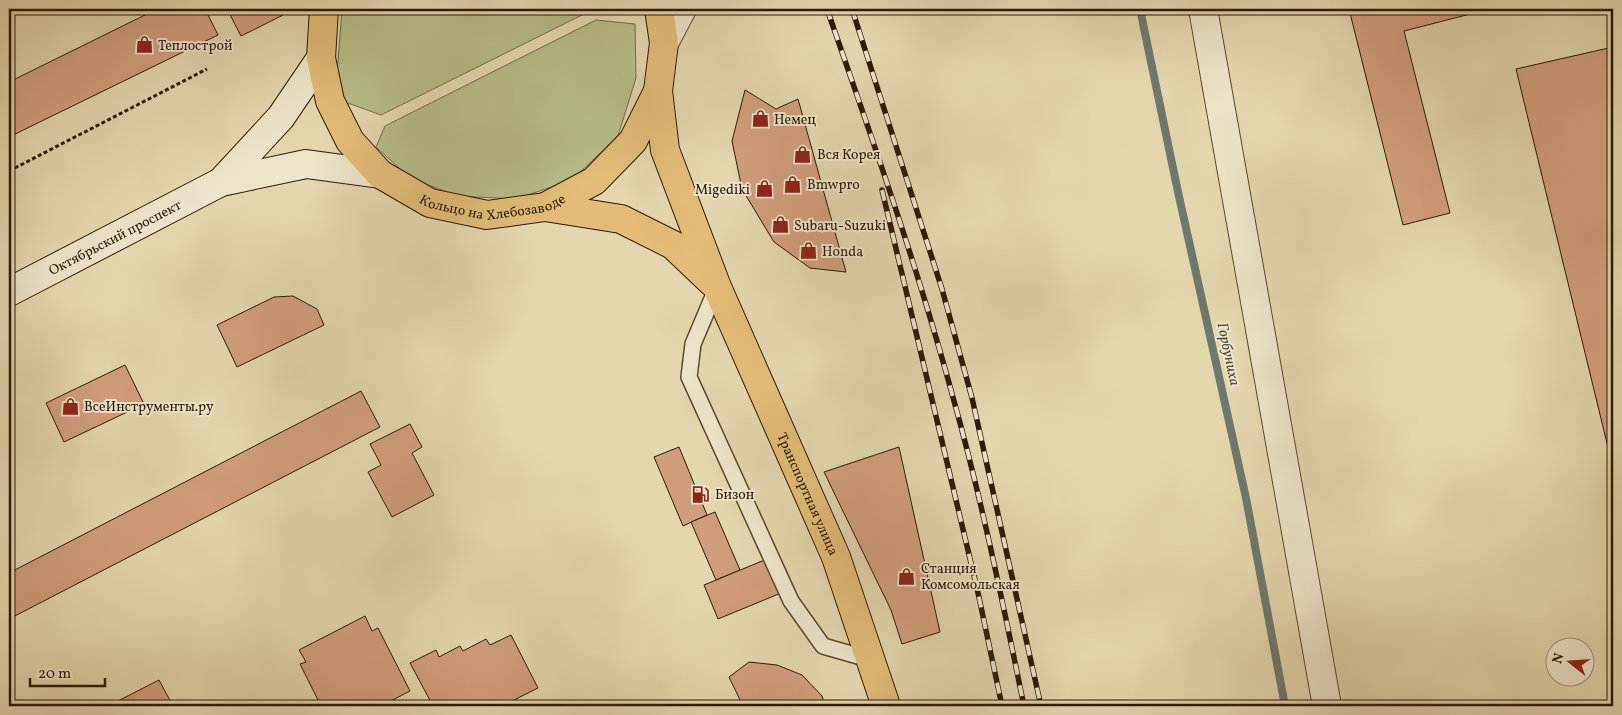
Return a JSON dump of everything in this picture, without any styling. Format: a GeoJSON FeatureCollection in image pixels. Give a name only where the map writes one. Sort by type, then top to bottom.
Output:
{"type":"FeatureCollection","features":[{"type":"Feature","properties":{"kind":"main road","name":"Кольцо на Хлебозаводе"},"geometry":{"type":"LineString","coordinates":[[324,9],[321,58],[330,101],[350,141],[380,174],[430,203],[487,215],[545,207],[594,181],[633,141],[658,91],[664,43],[659,9]]}},
{"type":"Feature","properties":{"kind":"main road","name":"Транспортная улица"},"geometry":{"type":"LineString","coordinates":[[658,91],[665,150],[717,287],[836,557],[886,706]]}},
{"type":"Feature","properties":{"kind":"main road","name":"Транспортная улица"},"geometry":{"type":"LineString","coordinates":[[545,207],[621,219],[673,245],[717,287]]}},
{"type":"Feature","properties":{"kind":"street"},"geometry":{"type":"LineString","coordinates":[[664,43],[682,9]]}},
{"type":"Feature","properties":{"kind":"street"},"geometry":{"type":"LineString","coordinates":[[1202,9],[1327,706]]}},
{"type":"Feature","properties":{"kind":"street","name":"Октябрьский проспект"},"geometry":{"type":"LineString","coordinates":[[221,182],[281,117],[321,58]]}},
{"type":"Feature","properties":{"kind":"street","name":"Октябрьский проспект"},"geometry":{"type":"LineString","coordinates":[[9,292],[221,182],[306,164],[380,174]]}},
{"type":"Feature","properties":{"kind":"lane"},"geometry":{"type":"LineString","coordinates":[[717,287],[693,344],[689,377],[791,601],[823,646],[872,660]]}},
{"type":"Feature","properties":{"kind":"path"},"geometry":{"type":"LineString","coordinates":[[9,171],[207,69]]}},
{"type":"Feature","properties":{"kind":"green space"},"geometry":{"type":"Polygon","coordinates":[[[342,9],[594,9],[381,115],[345,102],[337,73],[342,9]]]}},
{"type":"Feature","properties":{"kind":"green space"},"geometry":{"type":"Polygon","coordinates":[[[596,20],[635,24],[636,78],[618,136],[572,180],[516,199],[457,196],[410,178],[376,147],[385,126],[596,20]]]}},
{"type":"Feature","properties":{"kind":"building"},"geometry":{"type":"Polygon","coordinates":[[[149,9],[205,9],[218,35],[9,137],[9,82],[151,12],[149,9]]]}},
{"type":"Feature","properties":{"kind":"building"},"geometry":{"type":"Polygon","coordinates":[[[227,9],[280,9],[283,15],[241,36],[227,9]]]}},
{"type":"Feature","properties":{"kind":"building"},"geometry":{"type":"Polygon","coordinates":[[[1349,9],[1490,9],[1404,31],[1450,213],[1403,225],[1349,9]]]}},
{"type":"Feature","properties":{"kind":"building"},"geometry":{"type":"Polygon","coordinates":[[[1613,47],[1613,468],[1516,69],[1613,47]]]}},
{"type":"Feature","properties":{"kind":"building"},"geometry":{"type":"Polygon","coordinates":[[[745,90],[776,109],[798,99],[846,272],[810,268],[774,242],[742,189],[732,141],[745,90]]]}},
{"type":"Feature","properties":{"kind":"building"},"geometry":{"type":"Polygon","coordinates":[[[293,296],[317,309],[324,325],[237,367],[217,325],[274,297],[293,296]]]}},
{"type":"Feature","properties":{"kind":"building"},"geometry":{"type":"Polygon","coordinates":[[[125,365],[144,404],[64,442],[46,403],[125,365]]]}},
{"type":"Feature","properties":{"kind":"building"},"geometry":{"type":"Polygon","coordinates":[[[361,391],[380,427],[9,619],[9,573],[361,391]]]}},
{"type":"Feature","properties":{"kind":"building"},"geometry":{"type":"Polygon","coordinates":[[[410,424],[422,447],[412,453],[434,495],[392,517],[368,472],[381,465],[370,444],[410,424]]]}},
{"type":"Feature","properties":{"kind":"building"},"geometry":{"type":"Polygon","coordinates":[[[679,447],[707,515],[683,526],[654,457],[679,447]]]}},
{"type":"Feature","properties":{"kind":"building"},"geometry":{"type":"Polygon","coordinates":[[[899,447],[940,632],[902,644],[891,610],[824,472],[899,447]]]}},
{"type":"Feature","properties":{"kind":"building"},"geometry":{"type":"Polygon","coordinates":[[[715,512],[740,570],[716,580],[691,522],[715,512]]]}},
{"type":"Feature","properties":{"kind":"building"},"geometry":{"type":"Polygon","coordinates":[[[767,559],[781,593],[718,619],[704,585],[767,559]]]}},
{"type":"Feature","properties":{"kind":"building"},"geometry":{"type":"Polygon","coordinates":[[[365,616],[372,631],[378,628],[410,691],[381,706],[321,706],[300,664],[306,662],[299,650],[365,616]]]}},
{"type":"Feature","properties":{"kind":"building"},"geometry":{"type":"Polygon","coordinates":[[[511,635],[538,688],[514,700],[518,706],[433,706],[410,663],[436,650],[439,657],[460,646],[463,651],[486,639],[490,645],[511,635]]]}},
{"type":"Feature","properties":{"kind":"building"},"geometry":{"type":"Polygon","coordinates":[[[749,662],[777,665],[802,675],[822,696],[825,706],[743,706],[729,677],[749,662]]]}},
{"type":"Feature","properties":{"kind":"building"},"geometry":{"type":"Polygon","coordinates":[[[159,680],[173,706],[118,706],[116,702],[159,680]]]}},
{"type":"Feature","properties":{"kind":"waterway","name":"Горбуниха"},"geometry":{"type":"LineString","coordinates":[[1140,9],[1178,192],[1246,498],[1285,706]]}},
{"type":"Feature","properties":{"kind":"railway"},"geometry":{"type":"LineString","coordinates":[[827,9],[894,204],[940,351],[983,515],[1024,706]]}},
{"type":"Feature","properties":{"kind":"railway"},"geometry":{"type":"LineString","coordinates":[[852,9],[942,289],[972,398],[1041,706]]}},
{"type":"Feature","properties":{"kind":"railway"},"geometry":{"type":"LineString","coordinates":[[882,190],[977,588],[1002,706]]}},
{"type":"Feature","properties":{"kind":"place","name":"Теплострой"},"geometry":{"type":"Point","coordinates":[144,45]}},
{"type":"Feature","properties":{"kind":"place","name":"Немец"},"geometry":{"type":"Point","coordinates":[760,119]}},
{"type":"Feature","properties":{"kind":"place","name":"Вся Корея"},"geometry":{"type":"Point","coordinates":[803,154]}},
{"type":"Feature","properties":{"kind":"place","name":"Bmwpro"},"geometry":{"type":"Point","coordinates":[793,184]}},
{"type":"Feature","properties":{"kind":"place","name":"Migediki"},"geometry":{"type":"Point","coordinates":[764,189]}},
{"type":"Feature","properties":{"kind":"place","name":"Subaru-Suzuki"},"geometry":{"type":"Point","coordinates":[780,225]}},
{"type":"Feature","properties":{"kind":"place","name":"Honda"},"geometry":{"type":"Point","coordinates":[808,251]}},
{"type":"Feature","properties":{"kind":"place","name":"ВсеИнструменты.ру"},"geometry":{"type":"Point","coordinates":[70,406]}},
{"type":"Feature","properties":{"kind":"place","name":"Бизон"},"geometry":{"type":"Point","coordinates":[701,494]}},
{"type":"Feature","properties":{"kind":"place","name":"Станция Комсомольская"},"geometry":{"type":"Point","coordinates":[907,576]}}]}
